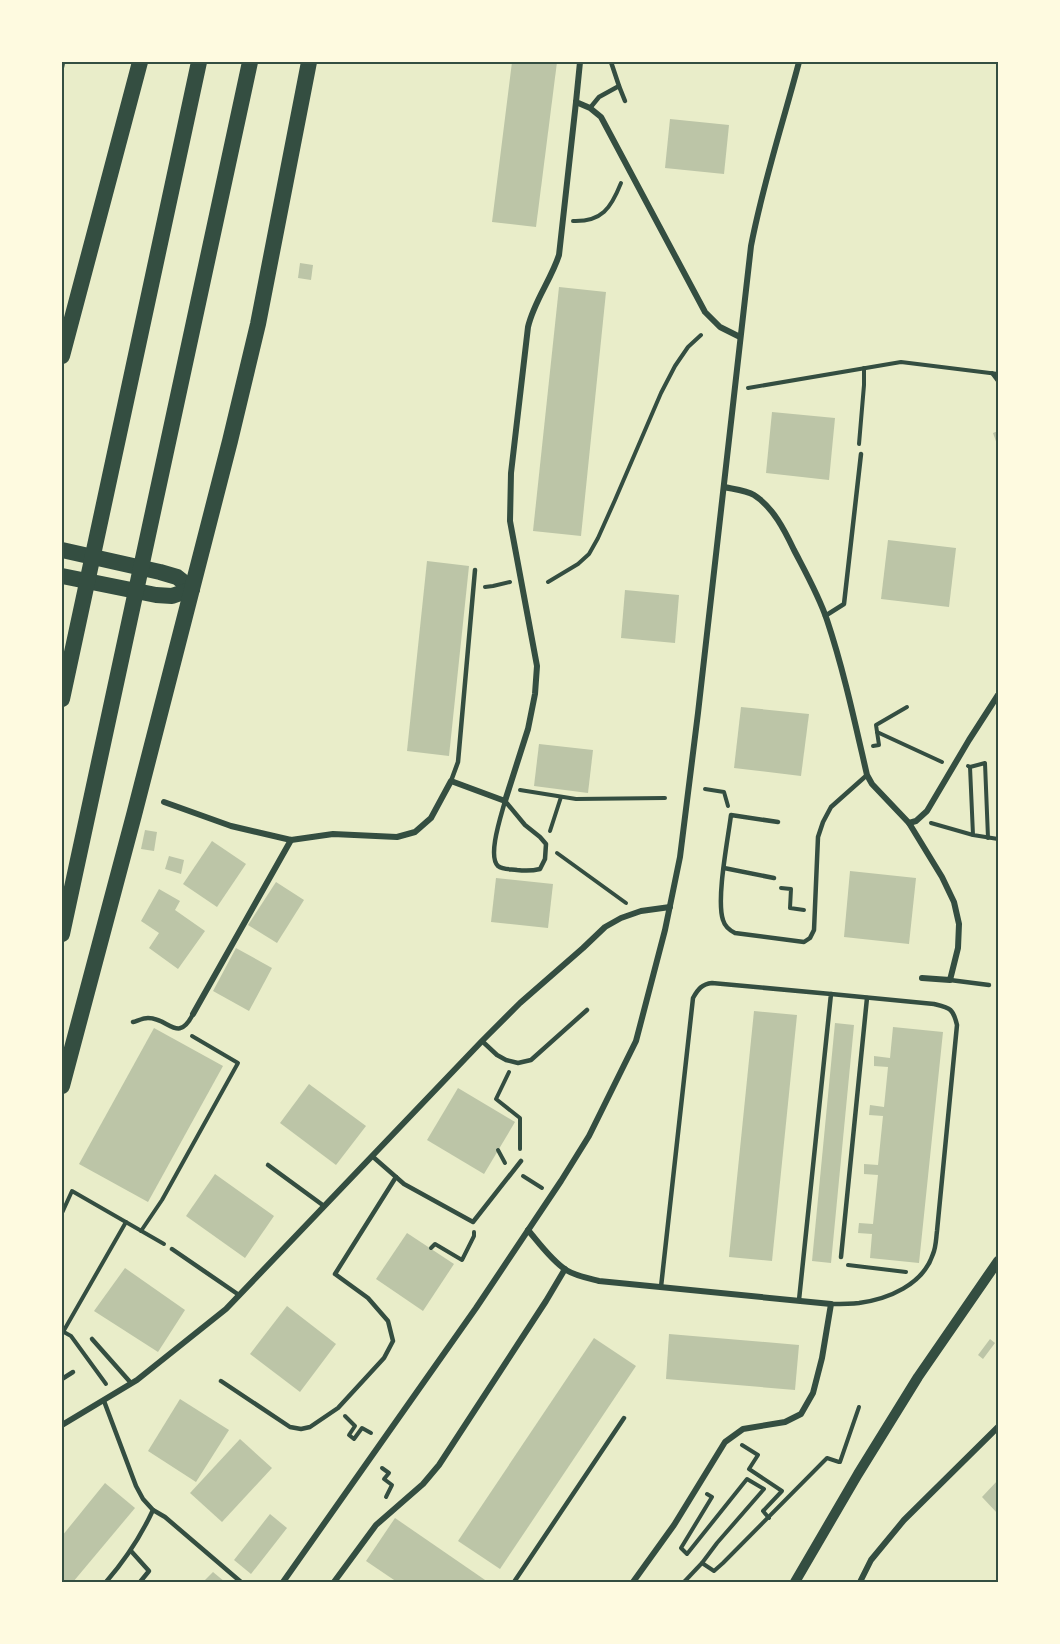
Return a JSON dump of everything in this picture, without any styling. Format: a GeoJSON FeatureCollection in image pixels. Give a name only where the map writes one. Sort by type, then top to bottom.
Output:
{"type":"FeatureCollection","features":[{"type":"Feature","properties":{"kind":"highway"},"geometry":{"type":"LineString","coordinates":[[62,356],[68,321],[140,62]]}},
{"type":"Feature","properties":{"kind":"highway"},"geometry":{"type":"LineString","coordinates":[[62,699],[199,62]]}},
{"type":"Feature","properties":{"kind":"highway"},"geometry":{"type":"LineString","coordinates":[[62,934],[250,62]]}},
{"type":"Feature","properties":{"kind":"highway"},"geometry":{"type":"LineString","coordinates":[[62,1086],[230,441],[258,324],[309,62]]}},
{"type":"Feature","properties":{"kind":"highway"},"geometry":{"type":"LineString","coordinates":[[66,551],[160,572],[177,577],[192,588]]}},
{"type":"Feature","properties":{"kind":"highway"},"geometry":{"type":"LineString","coordinates":[[63,576],[156,595],[171,596],[192,588]]}},
{"type":"Feature","properties":{"kind":"street"},"geometry":{"type":"LineString","coordinates":[[164,802],[231,826],[291,840],[333,834],[397,837],[415,832],[430,818],[451,781],[505,801],[528,729],[535,694],[537,666],[510,521],[511,473],[528,327],[535,306],[554,271],[559,255],[580,62]]}},
{"type":"Feature","properties":{"kind":"street"},"geometry":{"type":"LineString","coordinates":[[283,1582],[476,1308],[561,1181],[589,1136],[636,1041],[670,907],[680,857],[751,246],[758,210],[799,62]]}},
{"type":"Feature","properties":{"kind":"street"},"geometry":{"type":"LineString","coordinates":[[576,102],[590,108],[601,117],[705,312],[715,324],[740,337]]}},
{"type":"Feature","properties":{"kind":"street"},"geometry":{"type":"LineString","coordinates":[[723,487],[752,493],[776,518],[789,540],[825,616],[852,704],[867,775],[872,784],[909,823],[942,877],[954,902],[959,924],[958,948],[950,980],[922,978]]}},
{"type":"Feature","properties":{"kind":"street"},"geometry":{"type":"LineString","coordinates":[[909,823],[924,815],[999,695]]}},
{"type":"Feature","properties":{"kind":"street"},"geometry":{"type":"LineString","coordinates":[[193,1014],[291,840]]}},
{"type":"Feature","properties":{"kind":"street"},"geometry":{"type":"LineString","coordinates":[[62,1425],[131,1383],[226,1309],[482,1041],[520,1003],[605,927],[641,911],[670,907]]}},
{"type":"Feature","properties":{"kind":"street"},"geometry":{"type":"LineString","coordinates":[[528,1230],[549,1255],[565,1269],[599,1281],[831,1304],[822,1358],[813,1393],[801,1414],[785,1422],[743,1429],[725,1442],[633,1582]]}},
{"type":"Feature","properties":{"kind":"street"},"geometry":{"type":"LineString","coordinates":[[795,1582],[918,1377],[999,1261]]}},
{"type":"Feature","properties":{"kind":"street"},"geometry":{"type":"LineString","coordinates":[[334,1582],[376,1525],[423,1485],[439,1465],[565,1269]]}},
{"type":"Feature","properties":{"kind":"street"},"geometry":{"type":"LineString","coordinates":[[860,1582],[871,1560],[904,1520],[999,1427]]}},
{"type":"Feature","properties":{"kind":"lane"},"geometry":{"type":"LineString","coordinates":[[62,67],[63,62]]}},
{"type":"Feature","properties":{"kind":"lane"},"geometry":{"type":"LineString","coordinates":[[611,62],[625,101]]}},
{"type":"Feature","properties":{"kind":"lane"},"geometry":{"type":"LineString","coordinates":[[590,108],[599,97],[619,86]]}},
{"type":"Feature","properties":{"kind":"lane"},"geometry":{"type":"LineString","coordinates":[[825,616],[844,604],[861,454]]}},
{"type":"Feature","properties":{"kind":"lane"},"geometry":{"type":"LineString","coordinates":[[451,781],[458,762],[475,570]]}},
{"type":"Feature","properties":{"kind":"lane"},"geometry":{"type":"LineString","coordinates":[[778,822],[731,815],[721,895],[721,915],[728,929],[735,933],[804,942],[810,938],[814,930],[818,837],[823,822],[831,807],[867,775]]}},
{"type":"Feature","properties":{"kind":"lane"},"geometry":{"type":"LineString","coordinates":[[505,801],[525,825],[546,844],[545,859],[540,869],[530,871],[506,869],[499,867],[496,862],[494,852],[497,829],[505,801]]}},
{"type":"Feature","properties":{"kind":"lane"},"geometry":{"type":"LineString","coordinates":[[724,868],[774,878]]}},
{"type":"Feature","properties":{"kind":"lane"},"geometry":{"type":"LineString","coordinates":[[950,980],[989,985]]}},
{"type":"Feature","properties":{"kind":"lane"},"geometry":{"type":"LineString","coordinates":[[661,1287],[693,998],[699,988],[712,983],[948,1007],[954,1013],[957,1025],[956,1043],[934,1254],[926,1269],[893,1295],[858,1303],[831,1304]]}},
{"type":"Feature","properties":{"kind":"lane"},"geometry":{"type":"LineString","coordinates":[[799,1300],[831,994]]}},
{"type":"Feature","properties":{"kind":"lane"},"geometry":{"type":"LineString","coordinates":[[841,1257],[867,998]]}},
{"type":"Feature","properties":{"kind":"lane"},"geometry":{"type":"LineString","coordinates":[[482,1041],[496,1055],[506,1060],[518,1063],[531,1060],[586,1010]]}},
{"type":"Feature","properties":{"kind":"lane"},"geometry":{"type":"LineString","coordinates":[[133,1022],[147,1018],[182,1028],[187,1025],[193,1014]]}},
{"type":"Feature","properties":{"kind":"lane"},"geometry":{"type":"LineString","coordinates":[[372,1156],[404,1184],[473,1222],[521,1161]]}},
{"type":"Feature","properties":{"kind":"lane"},"geometry":{"type":"LineString","coordinates":[[268,1165],[324,1206]]}},
{"type":"Feature","properties":{"kind":"lane"},"geometry":{"type":"LineString","coordinates":[[221,1381],[290,1427],[301,1429],[310,1427],[338,1408],[384,1358],[393,1341],[388,1321],[368,1298],[335,1274],[396,1177]]}},
{"type":"Feature","properties":{"kind":"lane"},"geometry":{"type":"LineString","coordinates":[[172,1249],[239,1295]]}},
{"type":"Feature","properties":{"kind":"lane"},"geometry":{"type":"LineString","coordinates":[[92,1339],[131,1383]]}},
{"type":"Feature","properties":{"kind":"lane"},"geometry":{"type":"LineString","coordinates":[[62,1379],[73,1372]]}},
{"type":"Feature","properties":{"kind":"lane"},"geometry":{"type":"LineString","coordinates":[[104,1401],[143,1499],[153,1510],[165,1517],[241,1582]]}},
{"type":"Feature","properties":{"kind":"lane"},"geometry":{"type":"LineString","coordinates":[[514,1582],[624,1418]]}},
{"type":"Feature","properties":{"kind":"lane"},"geometry":{"type":"LineString","coordinates":[[106,1582],[131,1551],[153,1510]]}},
{"type":"Feature","properties":{"kind":"lane"},"geometry":{"type":"LineString","coordinates":[[131,1551],[149,1571],[140,1582]]}},
{"type":"Feature","properties":{"kind":"path"},"geometry":{"type":"LineString","coordinates":[[564,221],[584,222],[597,218],[613,202],[625,174]]}},
{"type":"Feature","properties":{"kind":"path"},"geometry":{"type":"LineString","coordinates":[[548,582],[578,564],[589,554],[661,393],[688,347],[701,335]]}},
{"type":"Feature","properties":{"kind":"path"},"geometry":{"type":"LineString","coordinates":[[748,388],[901,362],[999,374]]}},
{"type":"Feature","properties":{"kind":"path"},"geometry":{"type":"LineString","coordinates":[[861,454],[858,443],[864,368]]}},
{"type":"Feature","properties":{"kind":"path"},"geometry":{"type":"LineString","coordinates":[[992,374],[999,381]]}},
{"type":"Feature","properties":{"kind":"path"},"geometry":{"type":"LineString","coordinates":[[493,586],[511,581]]}},
{"type":"Feature","properties":{"kind":"path"},"geometry":{"type":"LineString","coordinates":[[879,745],[876,725],[907,707]]}},
{"type":"Feature","properties":{"kind":"path"},"geometry":{"type":"LineString","coordinates":[[877,732],[947,764]]}},
{"type":"Feature","properties":{"kind":"path"},"geometry":{"type":"LineString","coordinates":[[956,762],[970,767],[974,835]]}},
{"type":"Feature","properties":{"kind":"path"},"geometry":{"type":"LineString","coordinates":[[973,766],[985,763],[988,838]]}},
{"type":"Feature","properties":{"kind":"path"},"geometry":{"type":"LineString","coordinates":[[705,789],[720,791]]}},
{"type":"Feature","properties":{"kind":"path"},"geometry":{"type":"LineString","coordinates":[[536,793],[599,800],[665,798]]}},
{"type":"Feature","properties":{"kind":"path"},"geometry":{"type":"LineString","coordinates":[[551,829],[561,797]]}},
{"type":"Feature","properties":{"kind":"path"},"geometry":{"type":"LineString","coordinates":[[930,823],[999,839]]}},
{"type":"Feature","properties":{"kind":"path"},"geometry":{"type":"LineString","coordinates":[[546,844],[627,903]]}},
{"type":"Feature","properties":{"kind":"path"},"geometry":{"type":"LineString","coordinates":[[791,889],[790,908],[798,909]]}},
{"type":"Feature","properties":{"kind":"path"},"geometry":{"type":"LineString","coordinates":[[141,1231],[162,1200],[238,1063],[191,1036],[182,1028]]}},
{"type":"Feature","properties":{"kind":"path"},"geometry":{"type":"LineString","coordinates":[[505,1081],[496,1100],[520,1118],[521,1161]]}},
{"type":"Feature","properties":{"kind":"path"},"geometry":{"type":"LineString","coordinates":[[498,1150],[506,1164]]}},
{"type":"Feature","properties":{"kind":"path"},"geometry":{"type":"LineString","coordinates":[[530,1180],[543,1188]]}},
{"type":"Feature","properties":{"kind":"path"},"geometry":{"type":"LineString","coordinates":[[62,1213],[72,1191],[162,1242]]}},
{"type":"Feature","properties":{"kind":"path"},"geometry":{"type":"LineString","coordinates":[[114,1395],[71,1336],[62,1332],[126,1222]]}},
{"type":"Feature","properties":{"kind":"path"},"geometry":{"type":"LineString","coordinates":[[430,1248],[435,1244],[462,1260],[466,1249]]}},
{"type":"Feature","properties":{"kind":"path"},"geometry":{"type":"LineString","coordinates":[[841,1257],[840,1264],[921,1274]]}},
{"type":"Feature","properties":{"kind":"path"},"geometry":{"type":"LineString","coordinates":[[702,1563],[714,1571],[827,1458],[841,1463],[859,1407]]}},
{"type":"Feature","properties":{"kind":"path"},"geometry":{"type":"LineString","coordinates":[[338,1408],[355,1426],[349,1435],[354,1438],[362,1428],[371,1433]]}},
{"type":"Feature","properties":{"kind":"path"},"geometry":{"type":"LineString","coordinates":[[752,1452],[758,1455],[749,1469],[782,1491],[763,1511],[769,1518]]}},
{"type":"Feature","properties":{"kind":"path"},"geometry":{"type":"LineString","coordinates":[[382,1468],[389,1473],[384,1479],[392,1485],[386,1497]]}},
{"type":"Feature","properties":{"kind":"path"},"geometry":{"type":"LineString","coordinates":[[697,1487],[712,1497],[681,1548],[687,1554],[747,1479],[762,1487]]}},
{"type":"Feature","properties":{"kind":"path"},"geometry":{"type":"LineString","coordinates":[[684,1582],[764,1489],[762,1487],[766,1480]]}},
{"type":"Feature","properties":{"kind":"building"},"geometry":{"type":"Polygon","coordinates":[[[512,62],[557,62],[536,227],[492,222],[512,62]]]}},
{"type":"Feature","properties":{"kind":"building"},"geometry":{"type":"Polygon","coordinates":[[[670,119],[729,125],[724,174],[665,168],[670,119]]]}},
{"type":"Feature","properties":{"kind":"building"},"geometry":{"type":"Polygon","coordinates":[[[300,263],[313,265],[311,280],[298,278],[300,263]]]}},
{"type":"Feature","properties":{"kind":"building"},"geometry":{"type":"Polygon","coordinates":[[[559,287],[606,292],[581,536],[533,531],[559,287]]]}},
{"type":"Feature","properties":{"kind":"building"},"geometry":{"type":"Polygon","coordinates":[[[772,412],[835,418],[829,480],[766,473],[772,412]]]}},
{"type":"Feature","properties":{"kind":"building"},"geometry":{"type":"Polygon","coordinates":[[[998,431],[998,447],[993,433],[998,431]]]}},
{"type":"Feature","properties":{"kind":"building"},"geometry":{"type":"Polygon","coordinates":[[[888,540],[956,548],[949,607],[881,599],[888,540]]]}},
{"type":"Feature","properties":{"kind":"building"},"geometry":{"type":"Polygon","coordinates":[[[427,561],[469,566],[449,756],[407,751],[427,561]]]}},
{"type":"Feature","properties":{"kind":"building"},"geometry":{"type":"Polygon","coordinates":[[[625,590],[679,595],[675,643],[621,638],[625,590]]]}},
{"type":"Feature","properties":{"kind":"building"},"geometry":{"type":"Polygon","coordinates":[[[741,707],[809,714],[801,776],[734,768],[741,707]]]}},
{"type":"Feature","properties":{"kind":"building"},"geometry":{"type":"Polygon","coordinates":[[[539,744],[593,750],[588,793],[534,786],[539,744]]]}},
{"type":"Feature","properties":{"kind":"building"},"geometry":{"type":"Polygon","coordinates":[[[145,830],[157,832],[154,851],[141,849],[145,830]]]}},
{"type":"Feature","properties":{"kind":"building"},"geometry":{"type":"Polygon","coordinates":[[[212,841],[246,864],[217,907],[183,884],[212,841]]]}},
{"type":"Feature","properties":{"kind":"building"},"geometry":{"type":"Polygon","coordinates":[[[169,856],[184,860],[181,874],[165,869],[169,856]]]}},
{"type":"Feature","properties":{"kind":"building"},"geometry":{"type":"Polygon","coordinates":[[[850,871],[916,878],[909,944],[844,937],[850,871]]]}},
{"type":"Feature","properties":{"kind":"building"},"geometry":{"type":"Polygon","coordinates":[[[496,878],[553,884],[548,928],[491,922],[496,878]]]}},
{"type":"Feature","properties":{"kind":"building"},"geometry":{"type":"Polygon","coordinates":[[[276,882],[304,900],[277,943],[248,925],[276,882]]]}},
{"type":"Feature","properties":{"kind":"building"},"geometry":{"type":"Polygon","coordinates":[[[159,889],[180,901],[175,910],[205,931],[178,969],[149,948],[159,933],[141,921],[159,889]]]}},
{"type":"Feature","properties":{"kind":"building"},"geometry":{"type":"Polygon","coordinates":[[[236,948],[272,968],[249,1011],[213,991],[236,948]]]}},
{"type":"Feature","properties":{"kind":"building"},"geometry":{"type":"Polygon","coordinates":[[[754,1011],[797,1015],[772,1261],[729,1257],[754,1011]]]}},
{"type":"Feature","properties":{"kind":"building"},"geometry":{"type":"Polygon","coordinates":[[[835,1023],[854,1025],[831,1263],[812,1261],[835,1023]]]}},
{"type":"Feature","properties":{"kind":"building"},"geometry":{"type":"Polygon","coordinates":[[[893,1027],[943,1032],[919,1263],[870,1258],[872,1234],[858,1233],[859,1223],[873,1224],[878,1175],[864,1174],[864,1164],[878,1165],[883,1116],[869,1115],[870,1105],[884,1107],[888,1067],[874,1066],[874,1056],[890,1058],[893,1027]]]}},
{"type":"Feature","properties":{"kind":"building"},"geometry":{"type":"Polygon","coordinates":[[[154,1028],[223,1066],[148,1202],[79,1164],[154,1028]]]}},
{"type":"Feature","properties":{"kind":"building"},"geometry":{"type":"Polygon","coordinates":[[[309,1084],[366,1126],[336,1165],[280,1123],[309,1084]]]}},
{"type":"Feature","properties":{"kind":"building"},"geometry":{"type":"Polygon","coordinates":[[[458,1088],[515,1122],[484,1174],[427,1140],[458,1088]]]}},
{"type":"Feature","properties":{"kind":"building"},"geometry":{"type":"Polygon","coordinates":[[[215,1174],[274,1216],[245,1258],[186,1216],[215,1174]]]}},
{"type":"Feature","properties":{"kind":"building"},"geometry":{"type":"Polygon","coordinates":[[[407,1233],[454,1264],[423,1311],[376,1279],[407,1233]]]}},
{"type":"Feature","properties":{"kind":"building"},"geometry":{"type":"Polygon","coordinates":[[[125,1268],[185,1310],[158,1352],[94,1311],[125,1268]]]}},
{"type":"Feature","properties":{"kind":"building"},"geometry":{"type":"Polygon","coordinates":[[[287,1306],[336,1344],[300,1392],[250,1354],[287,1306]]]}},
{"type":"Feature","properties":{"kind":"building"},"geometry":{"type":"Polygon","coordinates":[[[669,1334],[799,1345],[795,1390],[666,1379],[669,1334]]]}},
{"type":"Feature","properties":{"kind":"building"},"geometry":{"type":"Polygon","coordinates":[[[594,1338],[636,1366],[500,1569],[458,1541],[594,1338]]]}},
{"type":"Feature","properties":{"kind":"building"},"geometry":{"type":"Polygon","coordinates":[[[990,1339],[995,1343],[983,1359],[978,1355],[990,1339]]]}},
{"type":"Feature","properties":{"kind":"building"},"geometry":{"type":"Polygon","coordinates":[[[180,1399],[229,1430],[196,1482],[148,1451],[180,1399]]]}},
{"type":"Feature","properties":{"kind":"building"},"geometry":{"type":"Polygon","coordinates":[[[240,1439],[272,1468],[222,1522],[190,1493],[240,1439]]]}},
{"type":"Feature","properties":{"kind":"building"},"geometry":{"type":"Polygon","coordinates":[[[998,1480],[998,1514],[982,1497],[998,1480]]]}},
{"type":"Feature","properties":{"kind":"building"},"geometry":{"type":"Polygon","coordinates":[[[105,1483],[135,1508],[73,1582],[64,1582],[62,1580],[62,1536],[105,1483]]]}},
{"type":"Feature","properties":{"kind":"building"},"geometry":{"type":"Polygon","coordinates":[[[270,1514],[287,1528],[251,1574],[234,1560],[270,1514]]]}},
{"type":"Feature","properties":{"kind":"building"},"geometry":{"type":"Polygon","coordinates":[[[395,1518],[488,1582],[397,1582],[366,1561],[395,1518]]]}},
{"type":"Feature","properties":{"kind":"building"},"geometry":{"type":"Polygon","coordinates":[[[213,1572],[225,1582],[203,1582],[213,1572]]]}}]}
